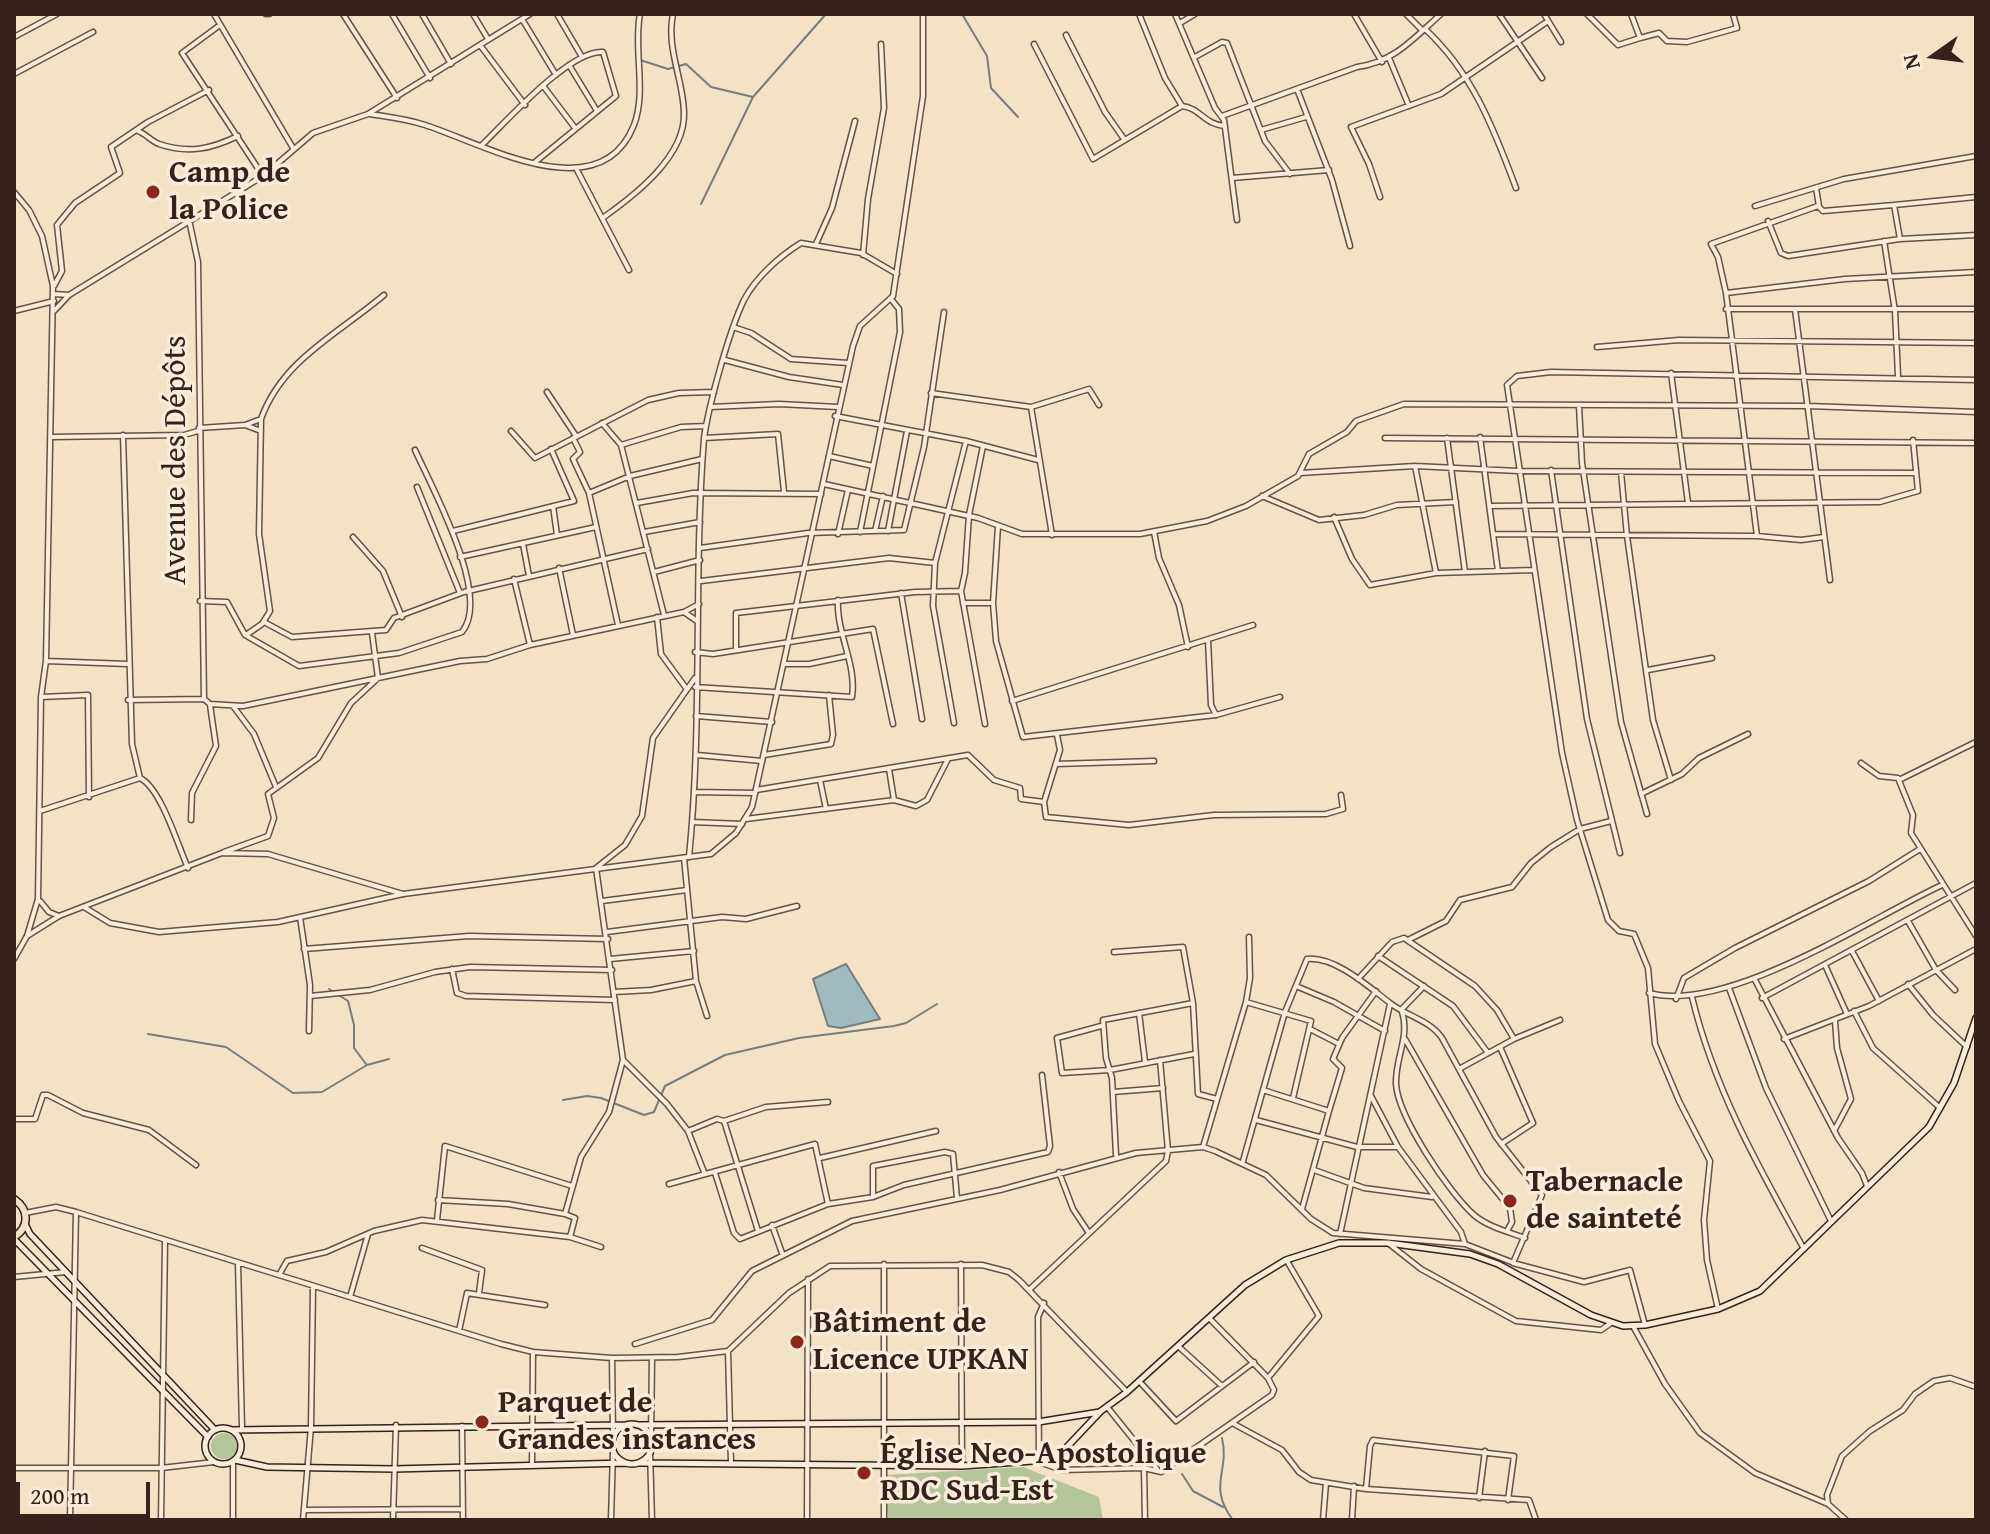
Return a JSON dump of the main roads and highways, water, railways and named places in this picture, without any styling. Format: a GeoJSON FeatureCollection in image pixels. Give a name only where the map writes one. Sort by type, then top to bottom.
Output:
{"type":"FeatureCollection","features":[{"type":"Feature","properties":{"kind":"highway"},"geometry":{"type":"LineString","coordinates":[[14,1199],[25,1213],[25,1224],[14,1238]]}},
{"type":"Feature","properties":{"kind":"main road"},"geometry":{"type":"LineString","coordinates":[[1101,1411],[1065,1449],[1039,1462],[962,1466],[626,1463],[306,1468],[214,1462],[206,1451],[208,1437],[215,1430],[242,1428],[1038,1422],[1101,1411],[1127,1392],[1245,1285],[1286,1260],[1339,1243],[1404,1241],[1512,1265],[1611,1323],[1645,1325],[1718,1309],[1760,1291],[1911,1148],[1941,1109],[1976,1018]]}},
{"type":"Feature","properties":{"kind":"main road"},"geometry":{"type":"LineString","coordinates":[[25,1224],[30,1234],[215,1430]]}},
{"type":"Feature","properties":{"kind":"main road"},"geometry":{"type":"LineString","coordinates":[[14,1238],[208,1437]]}},
{"type":"Feature","properties":{"kind":"main road"},"geometry":{"type":"LineString","coordinates":[[626,1425],[613,1436],[613,1450],[626,1463]]}},
{"type":"Feature","properties":{"kind":"main road"},"geometry":{"type":"LineString","coordinates":[[637,1425],[651,1438],[650,1451],[639,1463]]}},
{"type":"Feature","properties":{"kind":"main road"},"geometry":{"type":"LineString","coordinates":[[232,1430],[241,1444],[234,1461]]}},
{"type":"Feature","properties":{"kind":"water"},"geometry":{"type":"Polygon","coordinates":[[[846,964],[880,1019],[841,1028],[828,1026],[813,979],[846,964]]]}},
{"type":"Feature","properties":{"kind":"waterway"},"geometry":{"type":"LineString","coordinates":[[701,204],[753,97],[826,14]]}},
{"type":"Feature","properties":{"kind":"waterway"},"geometry":{"type":"LineString","coordinates":[[962,14],[987,56],[991,88],[1018,117]]}},
{"type":"Feature","properties":{"kind":"waterway"},"geometry":{"type":"LineString","coordinates":[[640,60],[668,69],[686,64],[711,87],[753,97]]}},
{"type":"Feature","properties":{"kind":"waterway"},"geometry":{"type":"LineString","coordinates":[[329,989],[348,1001],[354,1025],[354,1048],[366,1064]]}},
{"type":"Feature","properties":{"kind":"waterway"},"geometry":{"type":"LineString","coordinates":[[563,1100],[587,1096],[601,1098],[644,1115],[654,1112],[665,1086],[725,1055],[799,1038],[894,1026],[906,1023],[937,1004]]}},
{"type":"Feature","properties":{"kind":"waterway"},"geometry":{"type":"LineString","coordinates":[[148,1034],[226,1047],[293,1093],[322,1092],[367,1065],[389,1059]]}},
{"type":"Feature","properties":{"kind":"waterway"},"geometry":{"type":"LineString","coordinates":[[1222,1438],[1221,1497],[1233,1520]]}},
{"type":"Feature","properties":{"kind":"waterway"},"geometry":{"type":"LineString","coordinates":[[1182,1474],[1193,1491],[1223,1507]]}},
{"type":"Feature","properties":{"kind":"place","name":"Camp de la Police"},"geometry":{"type":"Point","coordinates":[153,192]}},
{"type":"Feature","properties":{"kind":"place","name":"Tabernacle de sainteté"},"geometry":{"type":"Point","coordinates":[1510,1201]}},
{"type":"Feature","properties":{"kind":"place","name":"Bâtiment de Licence UPKAN"},"geometry":{"type":"Point","coordinates":[797,1342]}},
{"type":"Feature","properties":{"kind":"place","name":"Parquet de Grandes instances"},"geometry":{"type":"Point","coordinates":[482,1422]}},
{"type":"Feature","properties":{"kind":"place","name":"Église Neo-Apostolique RDC Sud-Est"},"geometry":{"type":"Point","coordinates":[864,1473]}}]}
